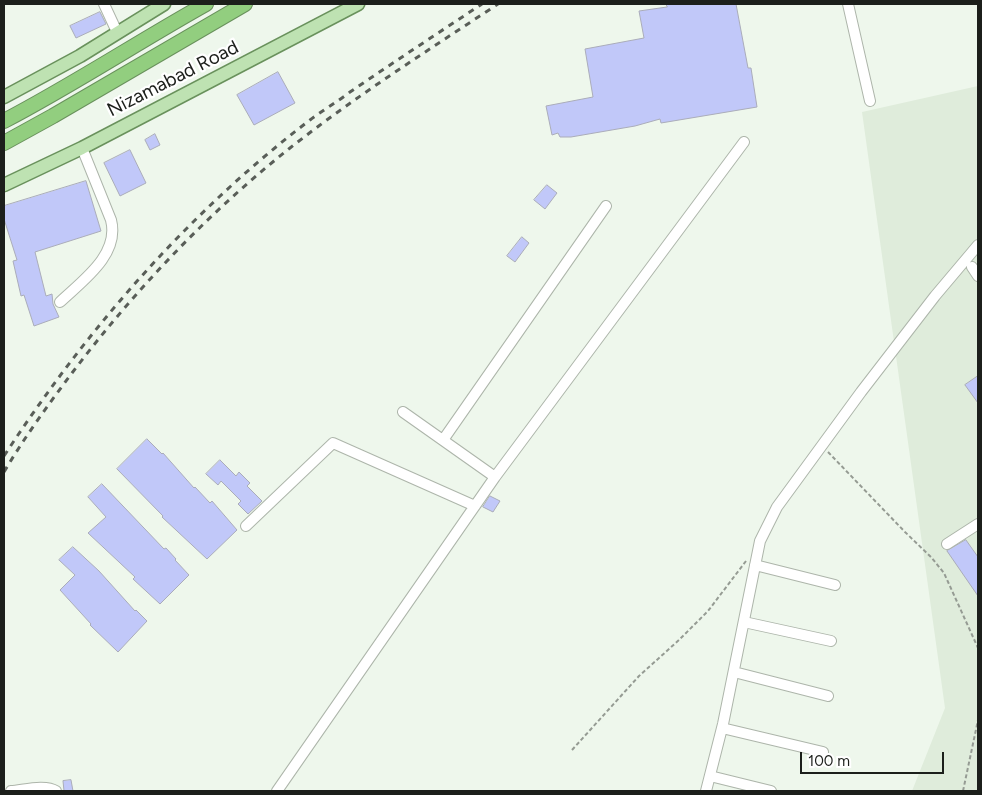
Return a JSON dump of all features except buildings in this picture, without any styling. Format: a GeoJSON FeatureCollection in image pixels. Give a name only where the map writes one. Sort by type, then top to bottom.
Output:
{"type":"FeatureCollection","features":[{"type":"Feature","properties":{"kind":"highway"},"geometry":{"type":"LineString","coordinates":[[4,121],[42,102],[206,4]]}},
{"type":"Feature","properties":{"kind":"highway","name":"Nizamabad Road"},"geometry":{"type":"LineString","coordinates":[[4,143],[245,4]]}},
{"type":"Feature","properties":{"kind":"main road"},"geometry":{"type":"LineString","coordinates":[[4,97],[80,56],[164,4]]}},
{"type":"Feature","properties":{"kind":"main road","name":"Nizamabad Road"},"geometry":{"type":"LineString","coordinates":[[4,185],[82,148],[358,4]]}},
{"type":"Feature","properties":{"kind":"street"},"geometry":{"type":"LineString","coordinates":[[104,4],[117,32]]}},
{"type":"Feature","properties":{"kind":"street"},"geometry":{"type":"LineString","coordinates":[[848,4],[870,100]]}},
{"type":"Feature","properties":{"kind":"street"},"geometry":{"type":"LineString","coordinates":[[276,791],[495,477],[744,142]]}},
{"type":"Feature","properties":{"kind":"street"},"geometry":{"type":"LineString","coordinates":[[60,302],[100,262],[111,244],[111,220],[82,148]]}},
{"type":"Feature","properties":{"kind":"street"},"geometry":{"type":"LineString","coordinates":[[443,440],[606,206]]}},
{"type":"Feature","properties":{"kind":"street"},"geometry":{"type":"LineString","coordinates":[[706,791],[722,728],[744,622],[752,560],[760,541],[777,507],[821,445],[935,296],[978,245]]}},
{"type":"Feature","properties":{"kind":"street"},"geometry":{"type":"LineString","coordinates":[[972,267],[978,276]]}},
{"type":"Feature","properties":{"kind":"street"},"geometry":{"type":"LineString","coordinates":[[403,412],[495,477]]}},
{"type":"Feature","properties":{"kind":"street"},"geometry":{"type":"LineString","coordinates":[[246,526],[333,443],[475,506]]}},
{"type":"Feature","properties":{"kind":"street"},"geometry":{"type":"LineString","coordinates":[[947,544],[978,524]]}},
{"type":"Feature","properties":{"kind":"street"},"geometry":{"type":"LineString","coordinates":[[752,560],[834,585]]}},
{"type":"Feature","properties":{"kind":"street"},"geometry":{"type":"LineString","coordinates":[[744,622],[831,641]]}},
{"type":"Feature","properties":{"kind":"street"},"geometry":{"type":"LineString","coordinates":[[734,672],[828,696]]}},
{"type":"Feature","properties":{"kind":"street"},"geometry":{"type":"LineString","coordinates":[[722,728],[823,752]]}},
{"type":"Feature","properties":{"kind":"street"},"geometry":{"type":"LineString","coordinates":[[710,776],[771,791]]}},
{"type":"Feature","properties":{"kind":"street"},"geometry":{"type":"LineString","coordinates":[[11,791],[51,788],[56,791]]}},
{"type":"Feature","properties":{"kind":"path"},"geometry":{"type":"LineString","coordinates":[[821,445],[931,557],[944,573],[978,648]]}},
{"type":"Feature","properties":{"kind":"path"},"geometry":{"type":"LineString","coordinates":[[572,750],[639,676],[708,611],[752,560]]}},
{"type":"Feature","properties":{"kind":"path"},"geometry":{"type":"LineString","coordinates":[[963,791],[978,720]]}},
{"type":"Feature","properties":{"kind":"shaded area"},"geometry":{"type":"Polygon","coordinates":[[[978,86],[978,791],[912,791],[945,708],[862,112],[978,86]]]}},
{"type":"Feature","properties":{"kind":"railway"},"geometry":{"type":"LineString","coordinates":[[4,456],[36,409],[105,318],[142,275],[222,194],[315,116],[482,4]]}},
{"type":"Feature","properties":{"kind":"railway"},"geometry":{"type":"LineString","coordinates":[[4,472],[45,409],[96,342],[147,282],[230,199],[290,148],[340,110],[498,4]]}}]}
